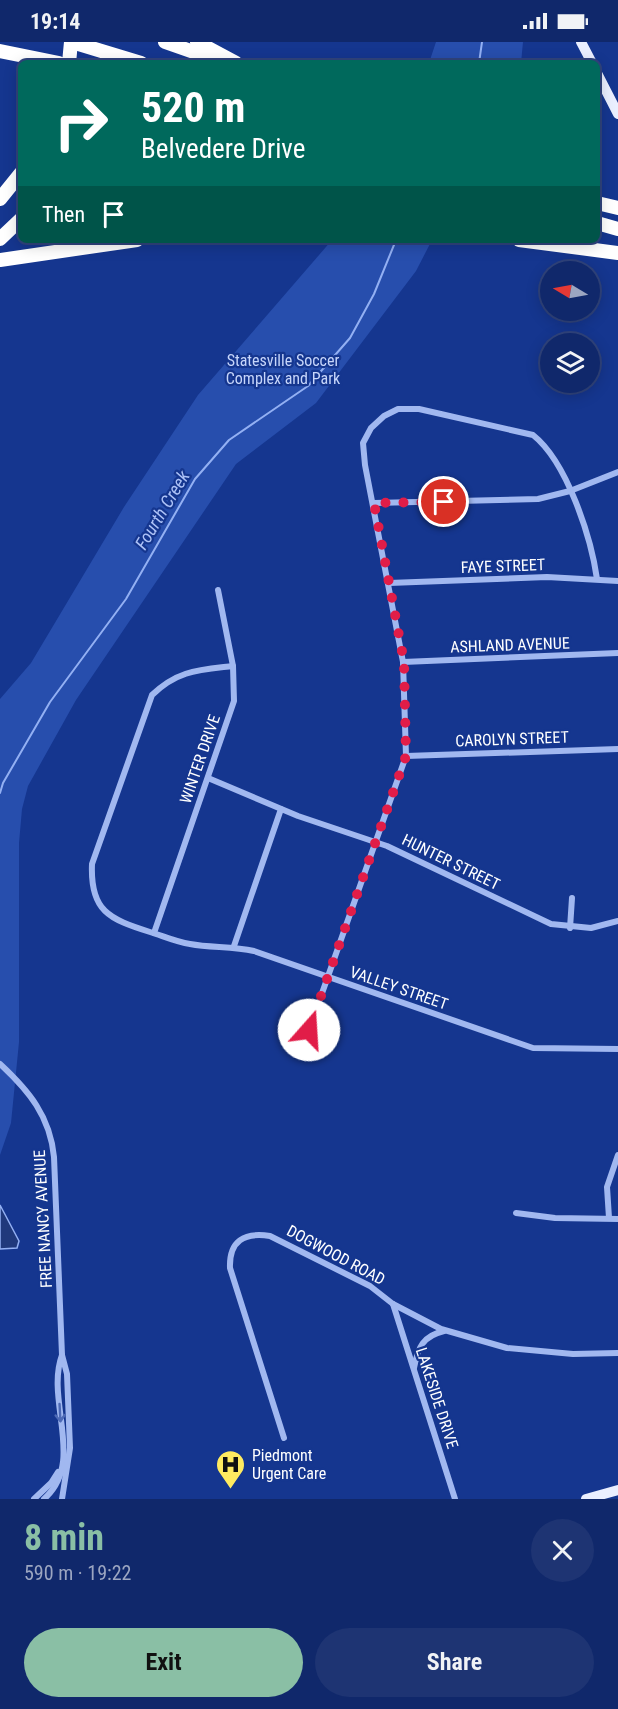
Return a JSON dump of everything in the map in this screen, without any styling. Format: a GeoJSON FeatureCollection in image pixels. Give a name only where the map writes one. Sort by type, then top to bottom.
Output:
{"type":"FeatureCollection","features":[{"type":"Feature","properties":{"kind":"highway"},"geometry":{"type":"LineString","coordinates":[[69,60],[72,42],[131,60]]}},
{"type":"Feature","properties":{"kind":"highway"},"geometry":{"type":"LineString","coordinates":[[165,42],[216,60]]}},
{"type":"Feature","properties":{"kind":"highway"},"geometry":{"type":"LineString","coordinates":[[197,42],[230,60]]}},
{"type":"Feature","properties":{"kind":"highway"},"geometry":{"type":"LineString","coordinates":[[0,51],[44,60]]}},
{"type":"Feature","properties":{"kind":"highway"},"geometry":{"type":"LineString","coordinates":[[0,199],[18,177]]}},
{"type":"Feature","properties":{"kind":"highway"},"geometry":{"type":"LineString","coordinates":[[600,203],[618,208]]}},
{"type":"Feature","properties":{"kind":"highway"},"geometry":{"type":"LineString","coordinates":[[0,239],[18,222]]}},
{"type":"Feature","properties":{"kind":"highway"},"geometry":{"type":"LineString","coordinates":[[600,227],[618,231]]}},
{"type":"Feature","properties":{"kind":"highway"},"geometry":{"type":"LineString","coordinates":[[0,260],[116,243]]}},
{"type":"Feature","properties":{"kind":"highway"},"geometry":{"type":"LineString","coordinates":[[542,243],[618,253]]}},
{"type":"Feature","properties":{"kind":"main road"},"geometry":{"type":"LineString","coordinates":[[581,42],[590,60]]}},
{"type":"Feature","properties":{"kind":"main road"},"geometry":{"type":"LineString","coordinates":[[600,79],[618,114]]}},
{"type":"Feature","properties":{"kind":"main road"},"geometry":{"type":"LineString","coordinates":[[586,1499],[618,1490]]}},
{"type":"Feature","properties":{"kind":"street"},"geometry":{"type":"LineString","coordinates":[[309,1030],[406,756],[404,662],[365,465],[363,442],[371,428],[384,416],[407,408],[534,435],[547,446],[570,491],[591,542],[597,579]]}},
{"type":"Feature","properties":{"kind":"street"},"geometry":{"type":"LineString","coordinates":[[374,503],[538,499],[570,491],[618,472]]}},
{"type":"Feature","properties":{"kind":"street","name":"FAYE STREET"},"geometry":{"type":"LineString","coordinates":[[389,583],[547,578],[618,580]]}},
{"type":"Feature","properties":{"kind":"street","name":"WINTER DRIVE"},"geometry":{"type":"LineString","coordinates":[[154,933],[234,701],[233,666],[219,590]]}},
{"type":"Feature","properties":{"kind":"street","name":"ASHLAND AVENUE"},"geometry":{"type":"LineString","coordinates":[[404,662],[618,653]]}},
{"type":"Feature","properties":{"kind":"street","name":"VALLEY STREET"},"geometry":{"type":"LineString","coordinates":[[233,666],[186,672],[167,680],[152,694],[92,864],[91,886],[97,903],[111,918],[192,945],[234,946],[533,1048],[618,1049]]}},
{"type":"Feature","properties":{"kind":"street","name":"CAROLYN STREET"},"geometry":{"type":"LineString","coordinates":[[406,756],[618,750]]}},
{"type":"Feature","properties":{"kind":"street","name":"HUNTER STREET"},"geometry":{"type":"LineString","coordinates":[[208,778],[281,809],[374,842],[533,917],[570,927],[591,928],[618,921]]}},
{"type":"Feature","properties":{"kind":"street"},"geometry":{"type":"LineString","coordinates":[[234,946],[281,809]]}},
{"type":"Feature","properties":{"kind":"street"},"geometry":{"type":"LineString","coordinates":[[570,927],[572,898]]}},
{"type":"Feature","properties":{"kind":"street","name":"FREE NANCY AVENUE"},"geometry":{"type":"LineString","coordinates":[[0,1064],[40,1107],[52,1139],[62,1355],[59,1374],[63,1454],[59,1480],[44,1499]]}},
{"type":"Feature","properties":{"kind":"street"},"geometry":{"type":"LineString","coordinates":[[609,1218],[607,1187],[618,1155]]}},
{"type":"Feature","properties":{"kind":"street"},"geometry":{"type":"LineString","coordinates":[[516,1213],[555,1218],[618,1219]]}},
{"type":"Feature","properties":{"kind":"street","name":"DOGWOOD ROAD"},"geometry":{"type":"LineString","coordinates":[[284,1438],[230,1268],[233,1247],[240,1239],[254,1233],[270,1236],[370,1286],[393,1304],[445,1330],[507,1348],[573,1353],[618,1353]]}},
{"type":"Feature","properties":{"kind":"street","name":"LAKESIDE DRIVE"},"geometry":{"type":"LineString","coordinates":[[393,1304],[455,1499]]}},
{"type":"Feature","properties":{"kind":"street"},"geometry":{"type":"LineString","coordinates":[[414,1368],[417,1351],[423,1340],[430,1334],[445,1330]]}},
{"type":"Feature","properties":{"kind":"street","name":"FREE NANCY AVENUE"},"geometry":{"type":"LineString","coordinates":[[62,1355],[67,1374],[70,1443],[68,1470],[62,1498]]}},
{"type":"Feature","properties":{"kind":"street","name":"FREE NANCY AVENUE"},"geometry":{"type":"LineString","coordinates":[[34,1499],[55,1479],[63,1454]]}},
{"type":"Feature","properties":{"kind":"green space"},"geometry":{"type":"Polygon","coordinates":[[[436,42],[523,42],[521,60],[430,60],[436,42]]]}},
{"type":"Feature","properties":{"kind":"green space","name":"Statesville Soccer Complex and Park"},"geometry":{"type":"Polygon","coordinates":[[[329,243],[430,243],[416,271],[316,403],[236,464],[76,700],[28,786],[22,809],[19,843],[19,1042],[11,1123],[0,1155],[0,699],[31,663],[124,507],[198,395],[329,243]]]}},
{"type":"Feature","properties":{"kind":"shaded area"},"geometry":{"type":"Polygon","coordinates":[[[0,1205],[19,1241],[17,1248],[0,1249],[0,1205]]]}},
{"type":"Feature","properties":{"kind":"waterway","name":"Fourth Creek"},"geometry":{"type":"LineString","coordinates":[[479,60],[482,42]]}},
{"type":"Feature","properties":{"kind":"waterway","name":"Fourth Creek"},"geometry":{"type":"LineString","coordinates":[[0,793],[3,783],[50,702],[126,599],[195,479],[229,440],[308,386],[350,338],[374,294],[395,243]]}},
{"type":"Feature","properties":{"kind":"place","name":"Piedmont Urgent Care"},"geometry":{"type":"Point","coordinates":[231,1490]}},
{"type":"Feature","properties":{"kind":"route"},"geometry":{"type":"LineString","coordinates":[[309,1030],[376,834],[406,756],[404,662],[374,503],[444,502]]}}]}
